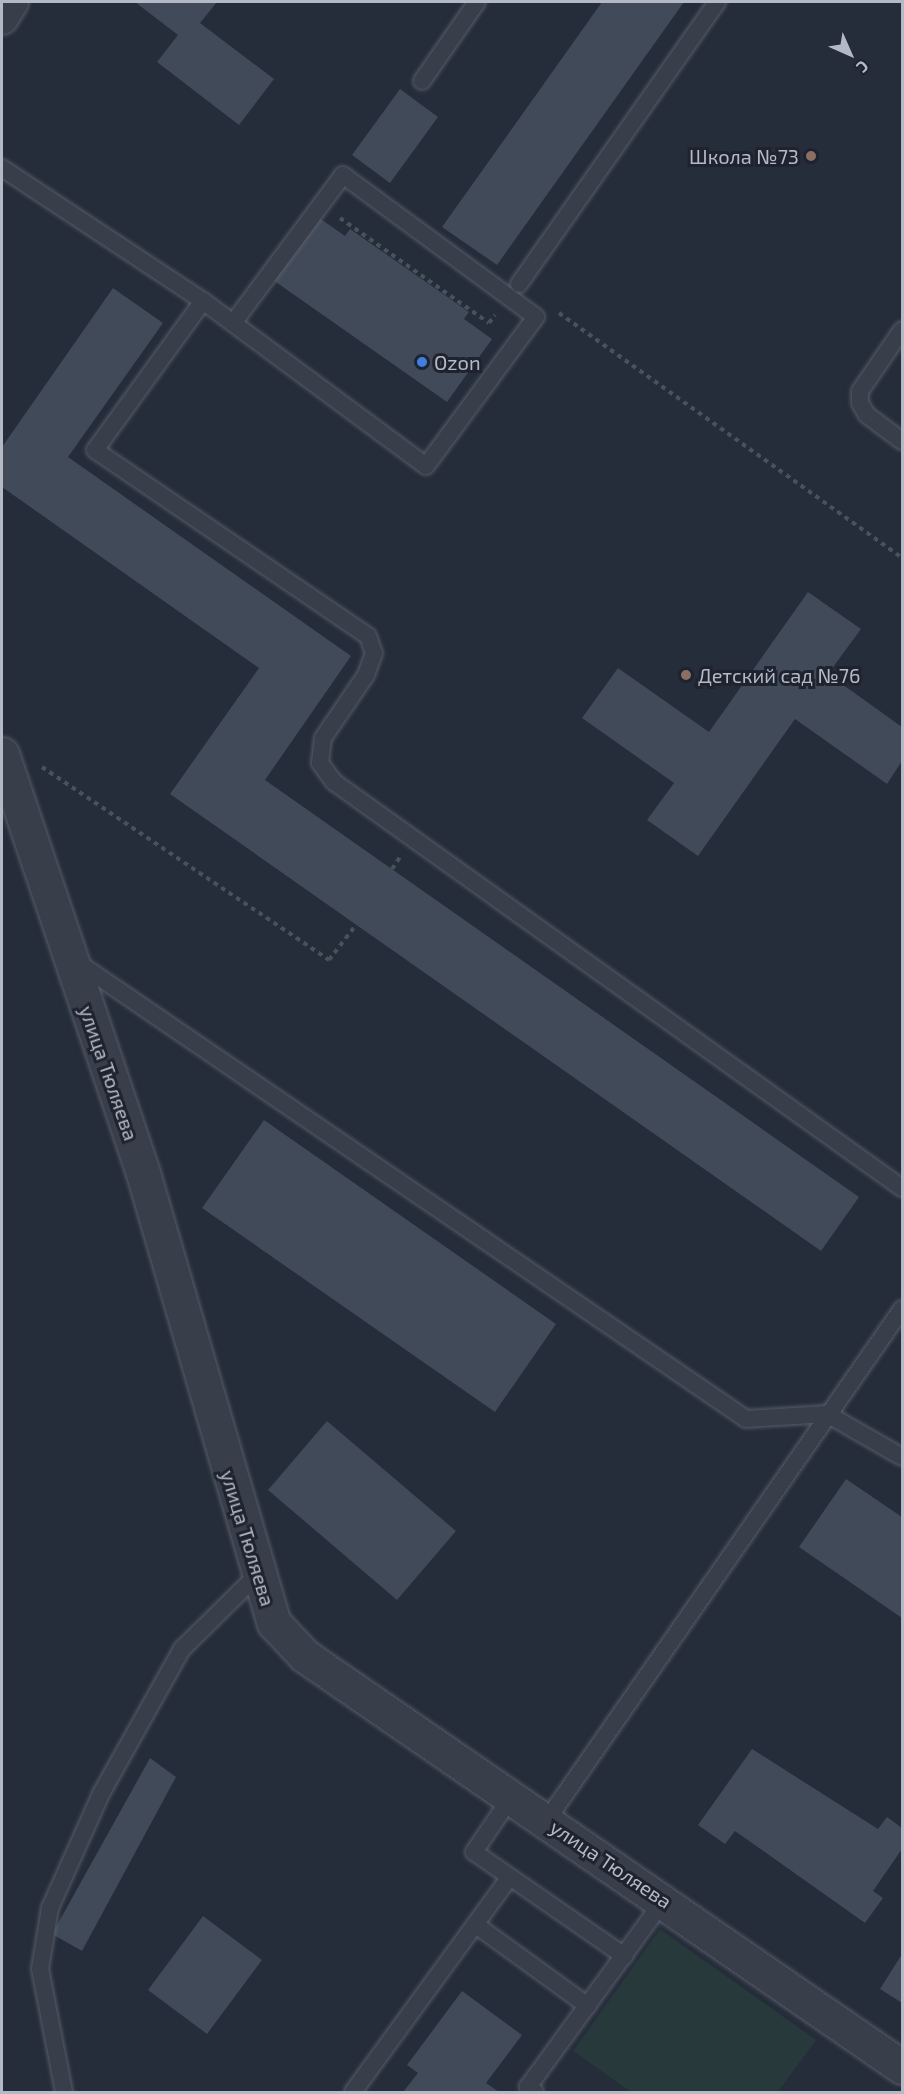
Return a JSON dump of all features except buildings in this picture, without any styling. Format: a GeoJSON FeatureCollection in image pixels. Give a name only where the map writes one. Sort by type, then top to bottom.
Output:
{"type":"FeatureCollection","features":[{"type":"Feature","properties":{"kind":"street"},"geometry":{"type":"LineString","coordinates":[[2,18],[12,2]]}},
{"type":"Feature","properties":{"kind":"street","name":"улица Тюляева"},"geometry":{"type":"LineString","coordinates":[[16,757],[68,956],[143,1173],[257,1575],[274,1623],[306,1656],[548,1820],[903,2067]]}},
{"type":"Feature","properties":{"kind":"lane"},"geometry":{"type":"LineString","coordinates":[[422,81],[477,2]]}},
{"type":"Feature","properties":{"kind":"lane"},"geometry":{"type":"LineString","coordinates":[[513,290],[717,2]]}},
{"type":"Feature","properties":{"kind":"lane"},"geometry":{"type":"LineString","coordinates":[[2,168],[203,301],[426,466],[536,317],[513,290],[343,175],[234,323]]}},
{"type":"Feature","properties":{"kind":"lane"},"geometry":{"type":"LineString","coordinates":[[203,301],[95,450],[368,636],[374,653],[366,675],[323,738],[320,763],[334,782],[903,1188]]}},
{"type":"Feature","properties":{"kind":"lane"},"geometry":{"type":"LineString","coordinates":[[903,330],[860,391],[860,403],[903,441]]}},
{"type":"Feature","properties":{"kind":"lane"},"geometry":{"type":"LineString","coordinates":[[68,956],[746,1419],[827,1414],[903,1457]]}},
{"type":"Feature","properties":{"kind":"lane"},"geometry":{"type":"LineString","coordinates":[[548,1820],[827,1414],[903,1309]]}},
{"type":"Feature","properties":{"kind":"lane"},"geometry":{"type":"LineString","coordinates":[[64,2092],[40,1969],[50,1908],[102,1792],[182,1649],[257,1575]]}},
{"type":"Feature","properties":{"kind":"lane"},"geometry":{"type":"LineString","coordinates":[[512,1796],[474,1852],[624,1956]]}},
{"type":"Feature","properties":{"kind":"lane"},"geometry":{"type":"LineString","coordinates":[[353,2092],[510,1877]]}},
{"type":"Feature","properties":{"kind":"lane"},"geometry":{"type":"LineString","coordinates":[[535,2092],[528,2088],[664,1900]]}},
{"type":"Feature","properties":{"kind":"lane"},"geometry":{"type":"LineString","coordinates":[[476,1925],[588,2006]]}},
{"type":"Feature","properties":{"kind":"path"},"geometry":{"type":"LineString","coordinates":[[333,213],[489,323],[513,290],[903,558]]}},
{"type":"Feature","properties":{"kind":"path"},"geometry":{"type":"LineString","coordinates":[[16,757],[329,960],[356,925]]}},
{"type":"Feature","properties":{"kind":"shaded area"},"geometry":{"type":"Polygon","coordinates":[[[660,1929],[816,2040],[778,2092],[631,2092],[573,2051],[660,1929]]]}},
{"type":"Feature","properties":{"kind":"place","name":"Школа №73"},"geometry":{"type":"Point","coordinates":[811,156]}},
{"type":"Feature","properties":{"kind":"place","name":"Ozon"},"geometry":{"type":"Point","coordinates":[422,362]}},
{"type":"Feature","properties":{"kind":"place","name":"Детский сад №76"},"geometry":{"type":"Point","coordinates":[686,675]}}]}
